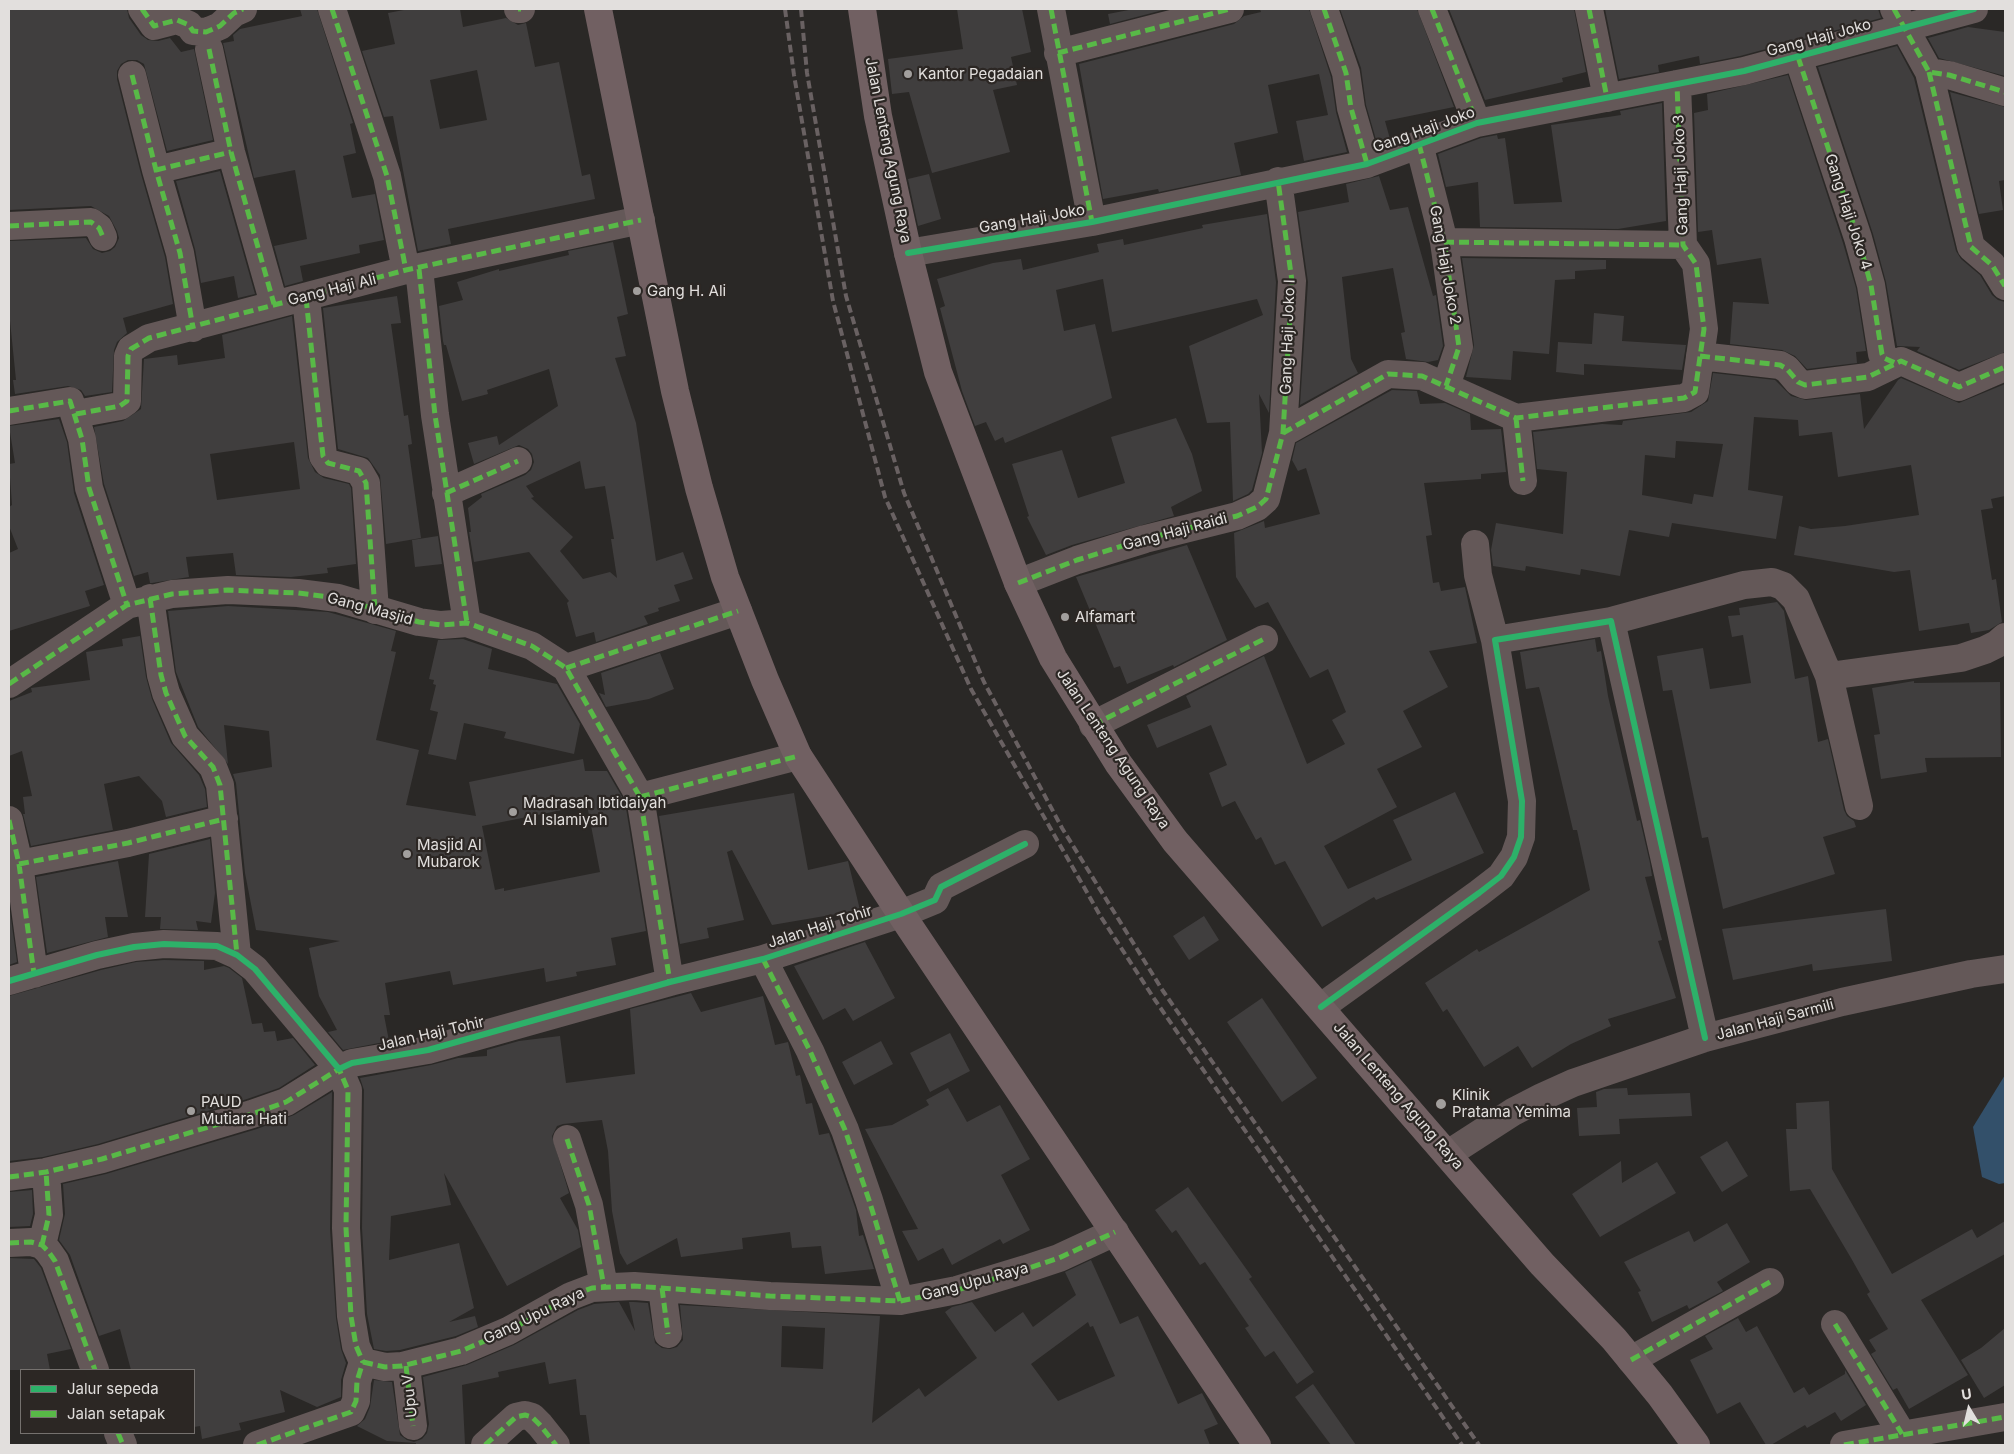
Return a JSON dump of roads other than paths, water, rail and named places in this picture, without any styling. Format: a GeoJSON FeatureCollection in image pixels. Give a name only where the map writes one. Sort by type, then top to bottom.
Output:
{"type":"FeatureCollection","features":[{"type":"Feature","properties":{"kind":"main road"},"geometry":{"type":"LineString","coordinates":[[598,9],[677,400],[712,536],[738,611],[798,756],[901,914],[1257,1445]]}},
{"type":"Feature","properties":{"kind":"main road","name":"Jalan Lenteng Agung Raya"},"geometry":{"type":"LineString","coordinates":[[862,9],[878,116],[908,254],[938,372],[1018,583],[1053,658],[1093,725],[1175,841],[1542,1264],[1631,1360],[1696,1445]]}},
{"type":"Feature","properties":{"kind":"street"},"geometry":{"type":"LineString","coordinates":[[142,9],[154,26],[177,20],[189,25],[193,31],[206,32],[220,26],[234,13],[243,9]]}},
{"type":"Feature","properties":{"kind":"street"},"geometry":{"type":"LineString","coordinates":[[332,9],[388,176],[412,270],[467,623]]}},
{"type":"Feature","properties":{"kind":"street"},"geometry":{"type":"LineString","coordinates":[[1051,9],[1092,222]]}},
{"type":"Feature","properties":{"kind":"street"},"geometry":{"type":"LineString","coordinates":[[1058,53],[1230,9]]}},
{"type":"Feature","properties":{"kind":"street"},"geometry":{"type":"LineString","coordinates":[[1324,9],[1346,74],[1351,108],[1367,164]]}},
{"type":"Feature","properties":{"kind":"street"},"geometry":{"type":"LineString","coordinates":[[1432,9],[1477,123]]}},
{"type":"Feature","properties":{"kind":"street"},"geometry":{"type":"LineString","coordinates":[[1589,9],[1607,98]]}},
{"type":"Feature","properties":{"kind":"street","name":"Gang Haji Joko"},"geometry":{"type":"LineString","coordinates":[[908,254],[1092,222],[1278,181],[1367,164],[1477,123],[1744,71],[1798,57],[1899,18],[1968,10]]}},
{"type":"Feature","properties":{"kind":"street"},"geometry":{"type":"LineString","coordinates":[[1899,18],[1928,72],[1971,247],[1992,265],[2005,286]]}},
{"type":"Feature","properties":{"kind":"street"},"geometry":{"type":"LineString","coordinates":[[209,49],[231,152],[274,304]]}},
{"type":"Feature","properties":{"kind":"street","name":"Gang Haji Joko 4"},"geometry":{"type":"LineString","coordinates":[[1798,57],[1858,238],[1871,286],[1882,354],[1884,358],[1895,363]]}},
{"type":"Feature","properties":{"kind":"street"},"geometry":{"type":"LineString","coordinates":[[1928,72],[1949,75],[2005,92]]}},
{"type":"Feature","properties":{"kind":"street"},"geometry":{"type":"LineString","coordinates":[[132,75],[156,170],[180,253],[192,328]]}},
{"type":"Feature","properties":{"kind":"street","name":"Gang Haji Joko 3"},"geometry":{"type":"LineString","coordinates":[[1516,418],[1684,398],[1695,392],[1704,329],[1696,264],[1683,245],[1677,84]]}},
{"type":"Feature","properties":{"kind":"street","name":"Gang Haji Joko 2"},"geometry":{"type":"LineString","coordinates":[[1419,144],[1444,242],[1459,347],[1446,386]]}},
{"type":"Feature","properties":{"kind":"street"},"geometry":{"type":"LineString","coordinates":[[156,170],[231,152]]}},
{"type":"Feature","properties":{"kind":"street","name":"Gang Haji Joko I"},"geometry":{"type":"LineString","coordinates":[[1278,181],[1292,281],[1283,434]]}},
{"type":"Feature","properties":{"kind":"street","name":"Gang Haji Ali"},"geometry":{"type":"LineString","coordinates":[[76,414],[120,406],[128,401],[128,356],[131,348],[139,343],[274,304],[306,298],[412,270],[641,220]]}},
{"type":"Feature","properties":{"kind":"street"},"geometry":{"type":"LineString","coordinates":[[9,226],[91,222],[99,228],[103,237]]}},
{"type":"Feature","properties":{"kind":"street"},"geometry":{"type":"LineString","coordinates":[[1444,242],[1683,245]]}},
{"type":"Feature","properties":{"kind":"street"},"geometry":{"type":"LineString","coordinates":[[306,298],[323,456],[328,463],[360,471],[366,483],[376,610]]}},
{"type":"Feature","properties":{"kind":"street"},"geometry":{"type":"LineString","coordinates":[[1700,356],[1780,365],[1787,369],[1798,382],[1805,385],[1868,377],[1901,361],[1909,363],[1944,382],[1959,387],[2005,367]]}},
{"type":"Feature","properties":{"kind":"street"},"geometry":{"type":"LineString","coordinates":[[1283,434],[1388,374],[1422,376],[1516,418],[1523,481]]}},
{"type":"Feature","properties":{"kind":"street"},"geometry":{"type":"LineString","coordinates":[[9,410],[70,401],[76,414],[88,488],[138,601],[166,693],[184,736],[213,767],[220,785],[237,954]]}},
{"type":"Feature","properties":{"kind":"street","name":"Gang Haji Raidi"},"geometry":{"type":"LineString","coordinates":[[1018,583],[1101,552],[1237,516],[1257,508],[1266,499],[1283,434]]}},
{"type":"Feature","properties":{"kind":"street"},"geometry":{"type":"LineString","coordinates":[[446,494],[518,461]]}},
{"type":"Feature","properties":{"kind":"street"},"geometry":{"type":"LineString","coordinates":[[1321,1007],[1501,876],[1514,857],[1521,837],[1522,801],[1495,640],[1478,575],[1475,544]]}},
{"type":"Feature","properties":{"kind":"street"},"geometry":{"type":"LineString","coordinates":[[1495,640],[1611,621],[1744,585],[1772,582],[1783,586],[1796,599],[1829,676],[1859,806]]}},
{"type":"Feature","properties":{"kind":"street","name":"Gang Masjid"},"geometry":{"type":"LineString","coordinates":[[9,684],[138,601],[172,594],[228,590],[298,593],[338,598],[376,610],[441,625],[467,623],[532,646],[566,668]]}},
{"type":"Feature","properties":{"kind":"street"},"geometry":{"type":"LineString","coordinates":[[670,982],[640,797],[566,668],[738,611]]}},
{"type":"Feature","properties":{"kind":"street"},"geometry":{"type":"LineString","coordinates":[[1611,621],[1705,1038]]}},
{"type":"Feature","properties":{"kind":"street"},"geometry":{"type":"LineString","coordinates":[[1829,676],[1961,658],[1998,644],[2005,637]]}},
{"type":"Feature","properties":{"kind":"street"},"geometry":{"type":"LineString","coordinates":[[1093,725],[1264,639]]}},
{"type":"Feature","properties":{"kind":"street"},"geometry":{"type":"LineString","coordinates":[[640,797],[798,756]]}},
{"type":"Feature","properties":{"kind":"street"},"geometry":{"type":"LineString","coordinates":[[19,864],[128,843],[224,819]]}},
{"type":"Feature","properties":{"kind":"street"},"geometry":{"type":"LineString","coordinates":[[9,820],[19,864],[21,977],[97,955],[150,945],[216,946],[237,954],[273,989],[339,1068],[348,1090],[346,1228],[351,1316],[356,1346],[363,1362],[358,1381],[356,1401],[350,1412],[258,1445]]}},
{"type":"Feature","properties":{"kind":"street","name":"Jalan Haji Tohir"},"geometry":{"type":"LineString","coordinates":[[9,1177],[46,1172],[102,1159],[286,1102],[339,1068],[352,1063],[428,1050],[670,982],[763,959],[901,914],[935,900],[941,887],[1025,844]]}},
{"type":"Feature","properties":{"kind":"street"},"geometry":{"type":"LineString","coordinates":[[763,959],[810,1052],[845,1130],[870,1200],[900,1301]]}},
{"type":"Feature","properties":{"kind":"street","name":"Jalan Haji Sarmili"},"geometry":{"type":"LineString","coordinates":[[1448,1154],[1542,1097],[1573,1083],[1705,1038],[1842,1002],[1971,974],[2005,969]]}},
{"type":"Feature","properties":{"kind":"street"},"geometry":{"type":"LineString","coordinates":[[567,1139],[589,1205],[604,1287]]}},
{"type":"Feature","properties":{"kind":"street"},"geometry":{"type":"LineString","coordinates":[[42,1245],[49,1215],[46,1172]]}},
{"type":"Feature","properties":{"kind":"street","name":"Gang Upu Raya"},"geometry":{"type":"LineString","coordinates":[[363,1362],[385,1367],[406,1366],[461,1351],[524,1323],[582,1291],[604,1287],[662,1288],[770,1296],[900,1301],[957,1290],[1026,1269],[1059,1258],[1115,1232]]}},
{"type":"Feature","properties":{"kind":"street"},"geometry":{"type":"LineString","coordinates":[[9,1243],[31,1242],[42,1245],[54,1261],[95,1369]]}},
{"type":"Feature","properties":{"kind":"street"},"geometry":{"type":"LineString","coordinates":[[1631,1360],[1770,1282]]}},
{"type":"Feature","properties":{"kind":"street"},"geometry":{"type":"LineString","coordinates":[[662,1288],[668,1334]]}},
{"type":"Feature","properties":{"kind":"street"},"geometry":{"type":"LineString","coordinates":[[1835,1324],[1902,1434]]}},
{"type":"Feature","properties":{"kind":"street","name":"Upu V"},"geometry":{"type":"LineString","coordinates":[[406,1366],[413,1426]]}},
{"type":"Feature","properties":{"kind":"street"},"geometry":{"type":"LineString","coordinates":[[485,1445],[516,1417],[525,1415],[532,1417],[556,1445]]}},
{"type":"Feature","properties":{"kind":"street"},"geometry":{"type":"LineString","coordinates":[[1844,1445],[2005,1417]]}},
{"type":"Feature","properties":{"kind":"water"},"geometry":{"type":"Polygon","coordinates":[[[2005,1075],[2005,1183],[1999,1184],[1982,1177],[1973,1127],[2005,1075]]]}},
{"type":"Feature","properties":{"kind":"railway"},"geometry":{"type":"LineString","coordinates":[[785,9],[794,75],[833,301],[885,497],[971,689],[1101,917],[1155,1000],[1462,1445]]}},
{"type":"Feature","properties":{"kind":"railway"},"geometry":{"type":"LineString","coordinates":[[801,9],[807,73],[846,296],[904,493],[984,682],[1062,828],[1163,991],[1479,1445]]}},
{"type":"Feature","properties":{"kind":"place","name":"Kantor Pegadaian"},"geometry":{"type":"Point","coordinates":[908,74]}},
{"type":"Feature","properties":{"kind":"place","name":"Gang H. Ali"},"geometry":{"type":"Point","coordinates":[637,291]}},
{"type":"Feature","properties":{"kind":"place","name":"Alfamart"},"geometry":{"type":"Point","coordinates":[1065,617]}},
{"type":"Feature","properties":{"kind":"place","name":"Madrasah Ibtidaiyah Al Islamiyah"},"geometry":{"type":"Point","coordinates":[513,812]}},
{"type":"Feature","properties":{"kind":"place","name":"Masjid Al Mubarok"},"geometry":{"type":"Point","coordinates":[407,854]}},
{"type":"Feature","properties":{"kind":"place","name":"Klinik Pratama Yemima"},"geometry":{"type":"Point","coordinates":[1441,1104]}},
{"type":"Feature","properties":{"kind":"place","name":"PAUD Mutiara Hati"},"geometry":{"type":"Point","coordinates":[191,1111]}}]}
